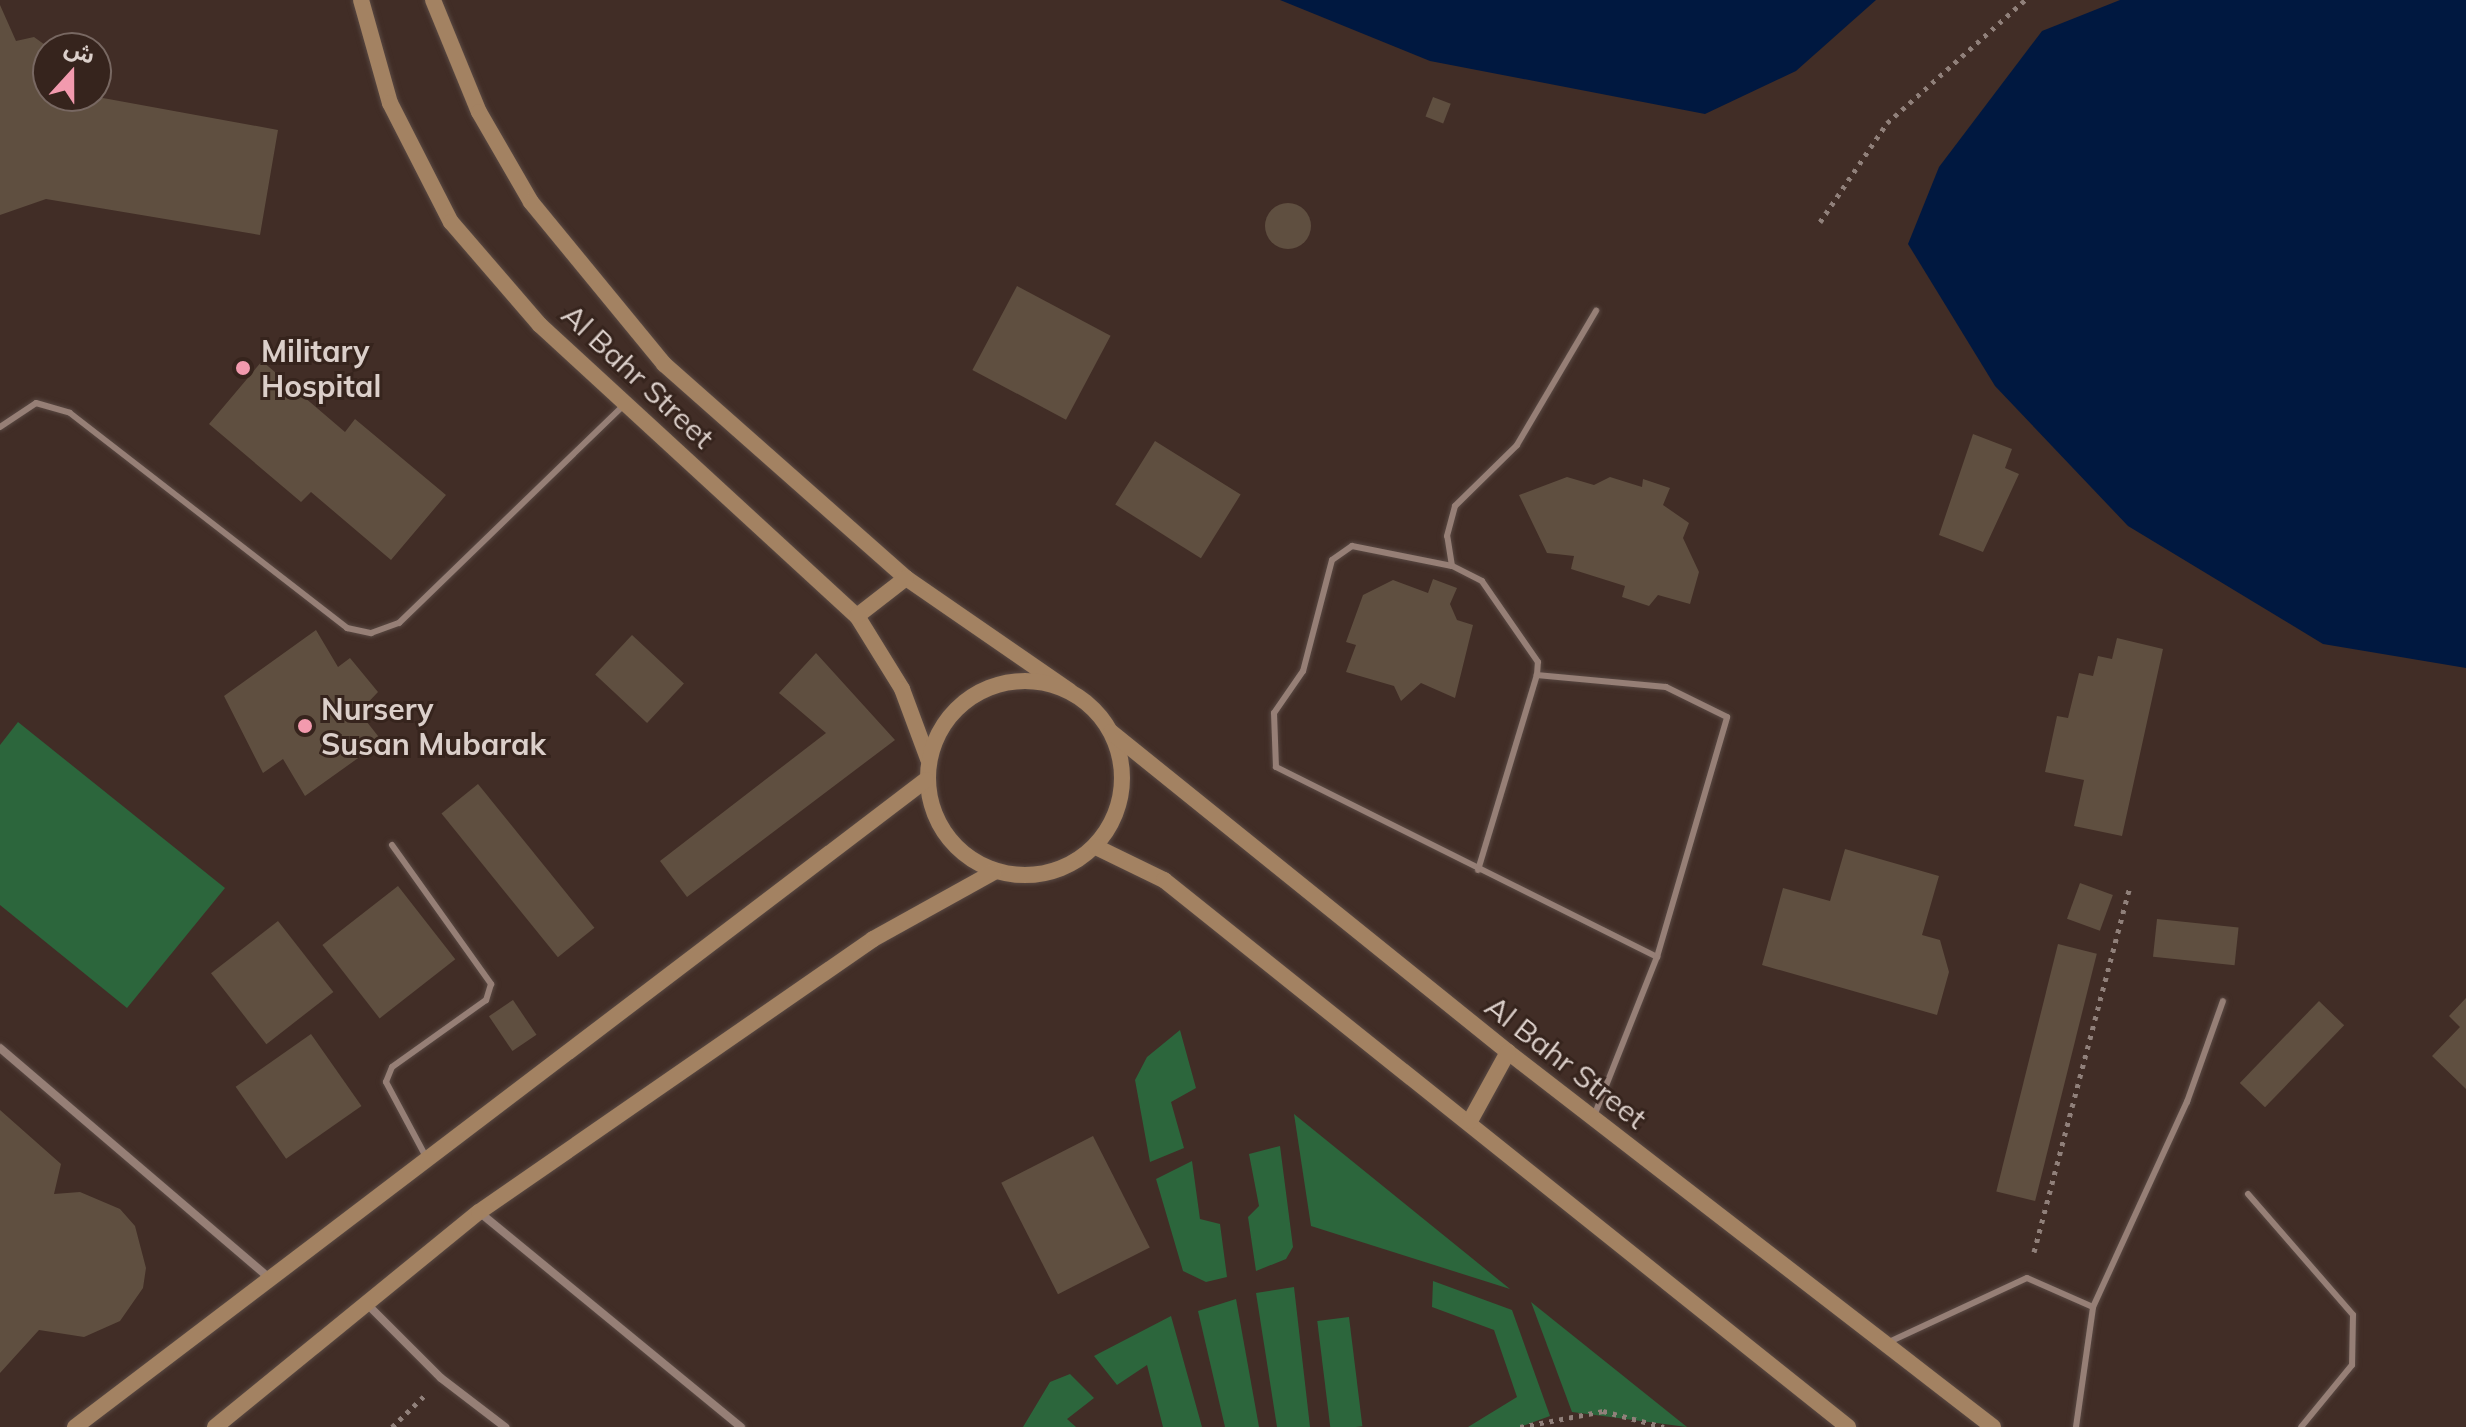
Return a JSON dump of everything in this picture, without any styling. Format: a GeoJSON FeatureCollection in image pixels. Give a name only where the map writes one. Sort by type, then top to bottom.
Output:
{"type":"FeatureCollection","features":[{"type":"Feature","properties":{"kind":"main road","name":"Al Bahr Street"},"geometry":{"type":"LineString","coordinates":[[361,0],[390,103],[451,222],[492,275],[625,404],[857,616],[902,689],[928,759]]}},
{"type":"Feature","properties":{"kind":"main road","name":"Al Bahr Street"},"geometry":{"type":"LineString","coordinates":[[433,0],[479,112],[531,202],[594,286],[664,364],[906,578],[1070,691]]}},
{"type":"Feature","properties":{"kind":"main road"},"geometry":{"type":"LineString","coordinates":[[857,616],[906,578]]}},
{"type":"Feature","properties":{"kind":"main road"},"geometry":{"type":"LineString","coordinates":[[1026,680],[1070,691],[1111,732],[1123,771],[1117,811],[1096,847],[1066,868],[1030,876],[994,872],[959,851],[935,819],[926,780],[928,759],[946,718],[982,690],[1026,680]]}},
{"type":"Feature","properties":{"kind":"main road","name":"Al Bahr Street"},"geometry":{"type":"LineString","coordinates":[[1111,732],[1593,1119],[1993,1427]]}},
{"type":"Feature","properties":{"kind":"main road"},"geometry":{"type":"LineString","coordinates":[[75,1427],[429,1162],[926,780]]}},
{"type":"Feature","properties":{"kind":"main road"},"geometry":{"type":"LineString","coordinates":[[1096,847],[1164,880],[1470,1121],[1848,1427]]}},
{"type":"Feature","properties":{"kind":"main road"},"geometry":{"type":"LineString","coordinates":[[215,1427],[479,1212],[873,939],[994,872]]}},
{"type":"Feature","properties":{"kind":"main road"},"geometry":{"type":"LineString","coordinates":[[1470,1121],[1508,1052]]}},
{"type":"Feature","properties":{"kind":"street"},"geometry":{"type":"LineString","coordinates":[[0,1048],[270,1279]]}},
{"type":"Feature","properties":{"kind":"street"},"geometry":{"type":"LineString","coordinates":[[479,1212],[741,1427]]}},
{"type":"Feature","properties":{"kind":"street"},"geometry":{"type":"LineString","coordinates":[[368,1305],[441,1378],[505,1427]]}},
{"type":"Feature","properties":{"kind":"lane"},"geometry":{"type":"LineString","coordinates":[[1452,566],[1447,536],[1455,506],[1517,445],[1596,311]]}},
{"type":"Feature","properties":{"kind":"lane"},"geometry":{"type":"LineString","coordinates":[[0,427],[36,403],[70,413],[347,628],[371,633],[399,623],[625,404]]}},
{"type":"Feature","properties":{"kind":"lane"},"geometry":{"type":"LineString","coordinates":[[1478,870],[1537,675],[1538,662],[1482,581],[1452,566],[1352,546],[1332,560],[1303,671],[1274,713],[1276,767],[1478,870],[1657,957]]}},
{"type":"Feature","properties":{"kind":"lane"},"geometry":{"type":"LineString","coordinates":[[1537,675],[1666,687],[1727,717],[1657,957],[1593,1119]]}},
{"type":"Feature","properties":{"kind":"lane"},"geometry":{"type":"LineString","coordinates":[[392,845],[491,984],[486,1000],[392,1067],[386,1082],[429,1162]]}},
{"type":"Feature","properties":{"kind":"lane"},"geometry":{"type":"LineString","coordinates":[[2076,1427],[2093,1307],[2187,1102],[2223,1001]]}},
{"type":"Feature","properties":{"kind":"lane"},"geometry":{"type":"LineString","coordinates":[[2248,1194],[2353,1315],[2352,1365],[2301,1427]]}},
{"type":"Feature","properties":{"kind":"lane"},"geometry":{"type":"LineString","coordinates":[[1886,1344],[2027,1278],[2093,1307]]}},
{"type":"Feature","properties":{"kind":"path"},"geometry":{"type":"LineString","coordinates":[[1820,222],[1887,123],[2025,0]]}},
{"type":"Feature","properties":{"kind":"path"},"geometry":{"type":"LineString","coordinates":[[2027,1278],[2129,889]]}},
{"type":"Feature","properties":{"kind":"path"},"geometry":{"type":"LineString","coordinates":[[392,1427],[441,1378]]}},
{"type":"Feature","properties":{"kind":"path"},"geometry":{"type":"LineString","coordinates":[[1520,1427],[1603,1411],[1664,1427]]}},
{"type":"Feature","properties":{"kind":"green space"},"geometry":{"type":"Polygon","coordinates":[[[18,722],[225,888],[127,1008],[0,905],[0,745],[18,722]]]}},
{"type":"Feature","properties":{"kind":"green space"},"geometry":{"type":"Polygon","coordinates":[[[1180,1030],[1196,1088],[1171,1102],[1184,1148],[1150,1162],[1135,1080],[1147,1057],[1180,1030]]]}},
{"type":"Feature","properties":{"kind":"green space"},"geometry":{"type":"Polygon","coordinates":[[[1294,1114],[1510,1289],[1311,1226],[1294,1114]]]}},
{"type":"Feature","properties":{"kind":"green space"},"geometry":{"type":"Polygon","coordinates":[[[1280,1146],[1293,1247],[1286,1259],[1256,1271],[1248,1217],[1259,1206],[1249,1154],[1280,1146]]]}},
{"type":"Feature","properties":{"kind":"green space"},"geometry":{"type":"Polygon","coordinates":[[[1192,1161],[1200,1219],[1220,1224],[1227,1277],[1206,1282],[1183,1271],[1156,1179],[1192,1161]]]}},
{"type":"Feature","properties":{"kind":"green space"},"geometry":{"type":"Polygon","coordinates":[[[1433,1281],[1512,1310],[1550,1416],[1520,1427],[1468,1427],[1517,1397],[1494,1330],[1432,1307],[1433,1281]]]}},
{"type":"Feature","properties":{"kind":"green space"},"geometry":{"type":"Polygon","coordinates":[[[1294,1287],[1310,1427],[1277,1427],[1256,1293],[1294,1287]]]}},
{"type":"Feature","properties":{"kind":"green space"},"geometry":{"type":"Polygon","coordinates":[[[1236,1299],[1259,1427],[1225,1427],[1198,1311],[1236,1299]]]}},
{"type":"Feature","properties":{"kind":"green space"},"geometry":{"type":"Polygon","coordinates":[[[1531,1302],[1687,1427],[1572,1412],[1531,1302]]]}},
{"type":"Feature","properties":{"kind":"green space"},"geometry":{"type":"Polygon","coordinates":[[[1171,1316],[1202,1427],[1163,1427],[1147,1365],[1117,1385],[1094,1356],[1171,1316]]]}},
{"type":"Feature","properties":{"kind":"green space"},"geometry":{"type":"Polygon","coordinates":[[[1349,1317],[1362,1426],[1330,1427],[1317,1321],[1349,1317]]]}},
{"type":"Feature","properties":{"kind":"green space"},"geometry":{"type":"Polygon","coordinates":[[[1070,1374],[1094,1398],[1067,1419],[1076,1427],[1023,1427],[1050,1382],[1070,1374]]]}},
{"type":"Feature","properties":{"kind":"water"},"geometry":{"type":"Polygon","coordinates":[[[1280,0],[1876,0],[1796,71],[1705,114],[1430,61],[1280,0]]]}},
{"type":"Feature","properties":{"kind":"water"},"geometry":{"type":"Polygon","coordinates":[[[2120,0],[2466,0],[2466,668],[2323,644],[2128,526],[1995,386],[1908,244],[1939,167],[2042,31],[2120,0]]]}},
{"type":"Feature","properties":{"kind":"building"},"geometry":{"type":"Polygon","coordinates":[[[0,5],[16,41],[32,37],[32,112],[112,112],[112,100],[278,130],[260,235],[46,199],[0,215],[0,5]]]}},
{"type":"Feature","properties":{"kind":"building"},"geometry":{"type":"Polygon","coordinates":[[[1433,97],[1451,104],[1443,123],[1425,117],[1433,97]]]}},
{"type":"Feature","properties":{"kind":"building"},"geometry":{"type":"Polygon","coordinates":[[[1288,203],[1305,209],[1311,226],[1305,243],[1288,249],[1271,243],[1265,226],[1271,209],[1288,203]]]}},
{"type":"Feature","properties":{"kind":"building"},"geometry":{"type":"Polygon","coordinates":[[[1017,286],[1111,336],[1066,420],[972,370],[1017,286]]]}},
{"type":"Feature","properties":{"kind":"building"},"geometry":{"type":"Polygon","coordinates":[[[262,361],[345,432],[355,419],[446,495],[391,560],[311,492],[301,502],[209,424],[262,361]]]}},
{"type":"Feature","properties":{"kind":"building"},"geometry":{"type":"Polygon","coordinates":[[[1973,434],[2012,449],[2005,468],[2019,474],[1983,552],[1939,535],[1973,434]]]}},
{"type":"Feature","properties":{"kind":"building"},"geometry":{"type":"Polygon","coordinates":[[[1155,441],[1241,495],[1201,558],[1115,505],[1155,441]]]}},
{"type":"Feature","properties":{"kind":"building"},"geometry":{"type":"Polygon","coordinates":[[[1567,477],[1594,485],[1610,477],[1642,487],[1643,479],[1670,488],[1663,505],[1689,523],[1683,538],[1699,572],[1690,604],[1658,595],[1649,606],[1622,597],[1625,586],[1571,569],[1574,556],[1547,553],[1519,495],[1567,477]]]}},
{"type":"Feature","properties":{"kind":"building"},"geometry":{"type":"Polygon","coordinates":[[[1433,579],[1457,588],[1450,604],[1457,620],[1473,625],[1455,698],[1421,683],[1401,701],[1394,686],[1346,672],[1356,645],[1346,642],[1363,595],[1393,580],[1428,593],[1433,579]]]}},
{"type":"Feature","properties":{"kind":"building","name":"Nursery Susan Mubarak"},"geometry":{"type":"Polygon","coordinates":[[[316,630],[338,667],[350,658],[378,692],[359,712],[382,741],[305,796],[283,759],[263,773],[224,696],[316,630]]]}},
{"type":"Feature","properties":{"kind":"building"},"geometry":{"type":"Polygon","coordinates":[[[632,635],[684,683],[647,723],[595,674],[632,635]]]}},
{"type":"Feature","properties":{"kind":"building"},"geometry":{"type":"Polygon","coordinates":[[[2117,638],[2163,649],[2122,836],[2074,826],[2084,780],[2045,772],[2057,716],[2068,718],[2079,673],[2093,676],[2098,656],[2112,659],[2117,638]]]}},
{"type":"Feature","properties":{"kind":"building"},"geometry":{"type":"Polygon","coordinates":[[[816,653],[895,740],[687,897],[660,861],[826,733],[779,693],[816,653]]]}},
{"type":"Feature","properties":{"kind":"building"},"geometry":{"type":"Polygon","coordinates":[[[478,784],[594,928],[558,957],[441,814],[478,784]]]}},
{"type":"Feature","properties":{"kind":"building"},"geometry":{"type":"Polygon","coordinates":[[[1845,849],[1939,876],[1922,935],[1940,940],[1949,972],[1937,1015],[1762,965],[1783,888],[1830,901],[1845,849]]]}},
{"type":"Feature","properties":{"kind":"building"},"geometry":{"type":"Polygon","coordinates":[[[2080,883],[2113,895],[2100,931],[2067,919],[2080,883]]]}},
{"type":"Feature","properties":{"kind":"building"},"geometry":{"type":"Polygon","coordinates":[[[398,886],[455,959],[380,1018],[322,945],[398,886]]]}},
{"type":"Feature","properties":{"kind":"building"},"geometry":{"type":"Polygon","coordinates":[[[2157,919],[2239,928],[2235,965],[2153,957],[2157,919]]]}},
{"type":"Feature","properties":{"kind":"building"},"geometry":{"type":"Polygon","coordinates":[[[278,921],[333,992],[266,1044],[211,973],[278,921]]]}},
{"type":"Feature","properties":{"kind":"building"},"geometry":{"type":"Polygon","coordinates":[[[2058,944],[2097,954],[2035,1201],[1996,1191],[2058,944]]]}},
{"type":"Feature","properties":{"kind":"building"},"geometry":{"type":"Polygon","coordinates":[[[2466,998],[2466,1089],[2432,1056],[2460,1027],[2449,1016],[2466,998]]]}},
{"type":"Feature","properties":{"kind":"building"},"geometry":{"type":"Polygon","coordinates":[[[513,1000],[536,1035],[512,1051],[489,1016],[513,1000]]]}},
{"type":"Feature","properties":{"kind":"building"},"geometry":{"type":"Polygon","coordinates":[[[2319,1001],[2344,1025],[2265,1107],[2240,1083],[2319,1001]]]}},
{"type":"Feature","properties":{"kind":"building"},"geometry":{"type":"Polygon","coordinates":[[[311,1034],[361,1106],[286,1159],[236,1087],[311,1034]]]}},
{"type":"Feature","properties":{"kind":"building"},"geometry":{"type":"Polygon","coordinates":[[[0,1110],[61,1164],[54,1194],[80,1192],[120,1209],[135,1226],[146,1268],[143,1288],[120,1321],[84,1337],[39,1330],[0,1373],[0,1110]]]}},
{"type":"Feature","properties":{"kind":"building"},"geometry":{"type":"Polygon","coordinates":[[[1093,1136],[1150,1247],[1058,1294],[1001,1183],[1093,1136]]]}},
{"type":"Feature","properties":{"kind":"place","name":"Military Hospital"},"geometry":{"type":"Point","coordinates":[243,368]}},
{"type":"Feature","properties":{"kind":"place","name":"Nursery Susan Mubarak"},"geometry":{"type":"Point","coordinates":[305,726]}}]}
